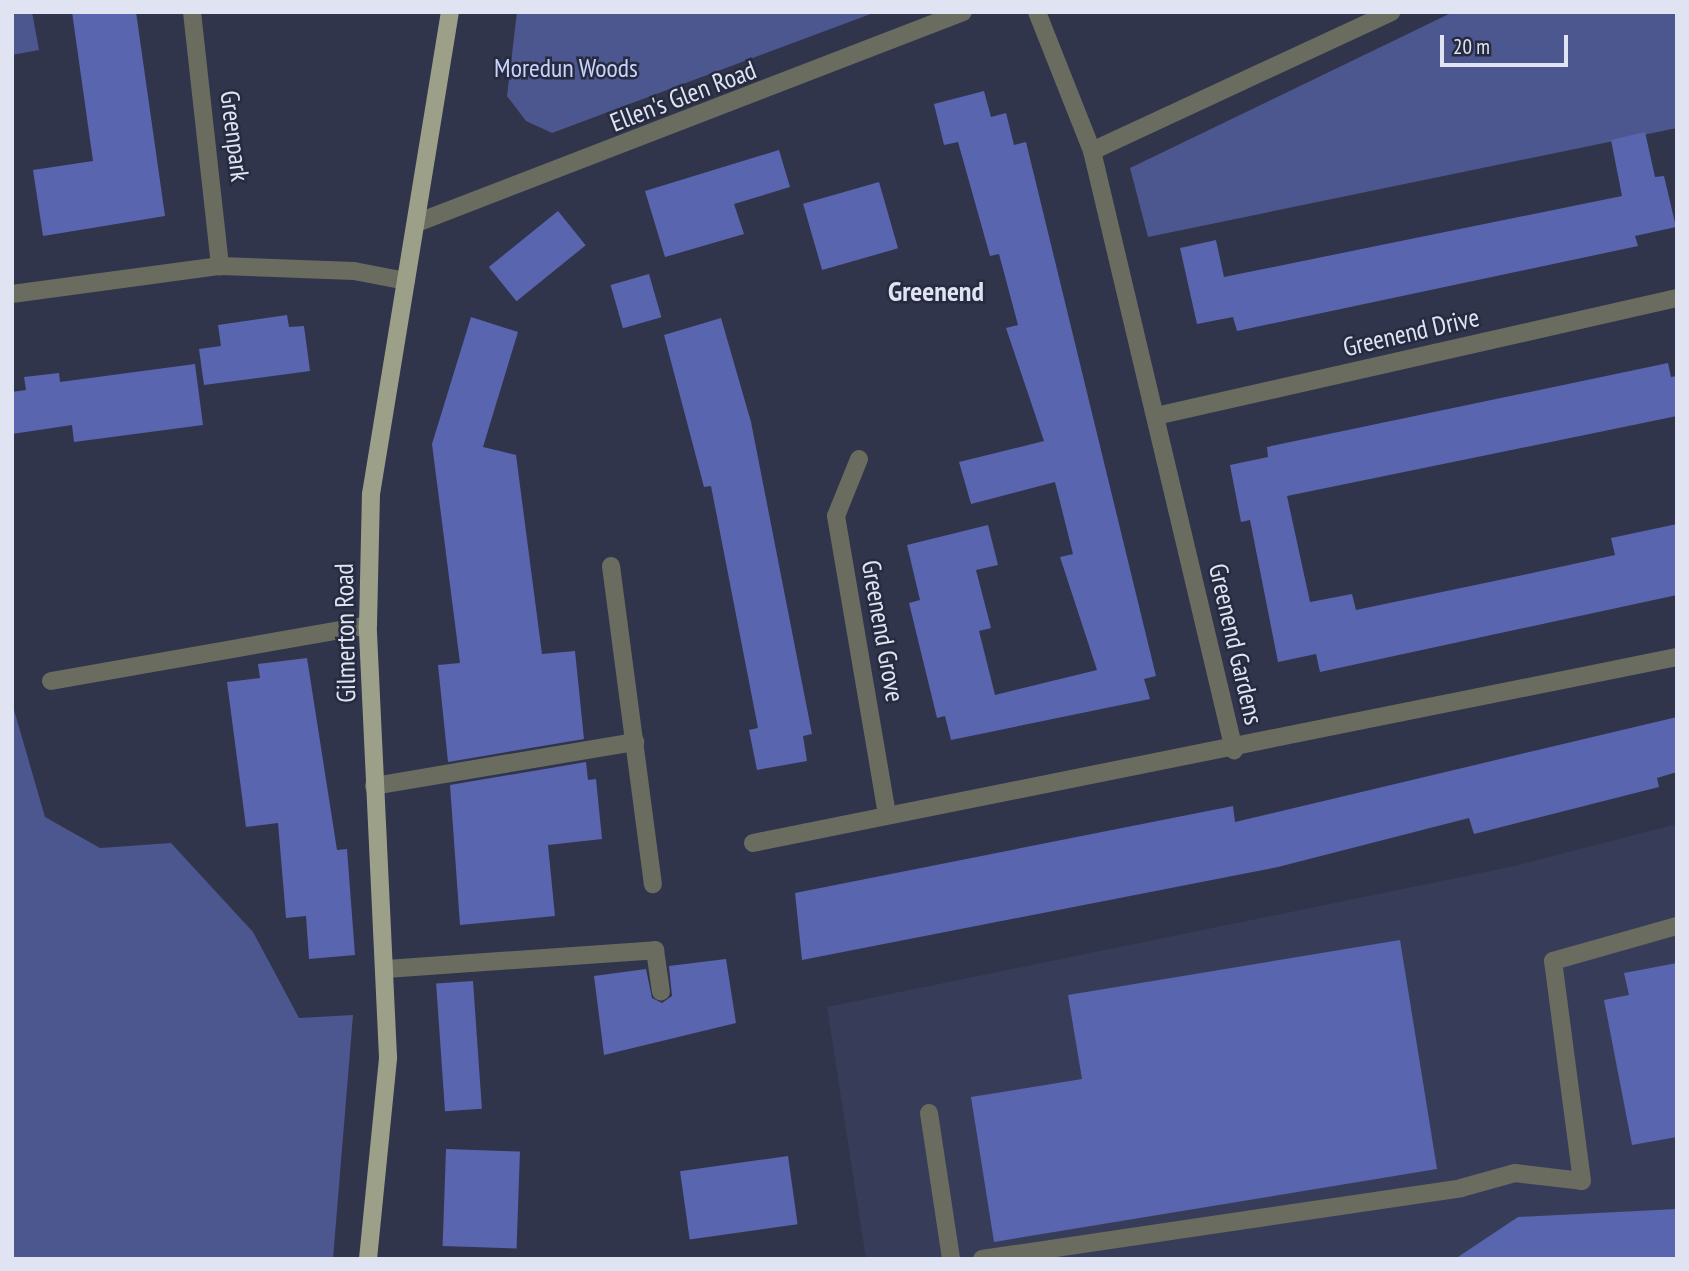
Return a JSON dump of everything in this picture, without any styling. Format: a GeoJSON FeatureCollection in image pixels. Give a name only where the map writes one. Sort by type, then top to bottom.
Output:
{"type":"FeatureCollection","features":[{"type":"Feature","properties":{"kind":"main road","name":"Gilmerton Road"},"geometry":{"type":"LineString","coordinates":[[368,1259],[384,1151],[386,970],[374,786],[368,625],[371,494],[405,281],[419,222],[450,12]]}},
{"type":"Feature","properties":{"kind":"street","name":"Greenpark"},"geometry":{"type":"LineString","coordinates":[[192,12],[220,266]]}},
{"type":"Feature","properties":{"kind":"street","name":"Ellen's Glen Road"},"geometry":{"type":"LineString","coordinates":[[419,222],[963,12]]}},
{"type":"Feature","properties":{"kind":"street","name":"Greenend Gardens"},"geometry":{"type":"LineString","coordinates":[[1037,12],[1092,151],[1234,750],[1677,657]]}},
{"type":"Feature","properties":{"kind":"street"},"geometry":{"type":"LineString","coordinates":[[1092,151],[1391,12]]}},
{"type":"Feature","properties":{"kind":"street"},"geometry":{"type":"LineString","coordinates":[[12,294],[220,266],[354,271],[405,281]]}},
{"type":"Feature","properties":{"kind":"street","name":"Greenend Drive"},"geometry":{"type":"LineString","coordinates":[[1156,416],[1677,298]]}},
{"type":"Feature","properties":{"kind":"street","name":"Greenend Grove"},"geometry":{"type":"LineString","coordinates":[[859,459],[836,516],[887,815]]}},
{"type":"Feature","properties":{"kind":"street"},"geometry":{"type":"LineString","coordinates":[[611,566],[653,884]]}},
{"type":"Feature","properties":{"kind":"street"},"geometry":{"type":"LineString","coordinates":[[51,681],[368,625]]}},
{"type":"Feature","properties":{"kind":"street"},"geometry":{"type":"LineString","coordinates":[[374,786],[635,742]]}},
{"type":"Feature","properties":{"kind":"street"},"geometry":{"type":"LineString","coordinates":[[753,843],[1234,750]]}},
{"type":"Feature","properties":{"kind":"street"},"geometry":{"type":"LineString","coordinates":[[982,1259],[1461,1188],[1515,1173],[1582,1181],[1553,961],[1677,926]]}},
{"type":"Feature","properties":{"kind":"street"},"geometry":{"type":"LineString","coordinates":[[386,970],[655,950],[660,992]]}},
{"type":"Feature","properties":{"kind":"street"},"geometry":{"type":"LineString","coordinates":[[929,1113],[951,1259]]}},
{"type":"Feature","properties":{"kind":"shaded area"},"geometry":{"type":"Polygon","coordinates":[[[1677,824],[1677,1259],[866,1259],[827,1007],[1510,867],[1677,824]]]}},
{"type":"Feature","properties":{"kind":"green space"},"geometry":{"type":"Polygon","coordinates":[[[12,12],[32,12],[39,50],[12,55],[12,12]]]}},
{"type":"Feature","properties":{"kind":"green space","name":"Moredun Woods"},"geometry":{"type":"Polygon","coordinates":[[[517,12],[876,12],[552,133],[526,121],[507,96],[517,12]]]}},
{"type":"Feature","properties":{"kind":"green space"},"geometry":{"type":"Polygon","coordinates":[[[1453,12],[1677,12],[1677,128],[1148,237],[1130,168],[1453,12]]]}},
{"type":"Feature","properties":{"kind":"green space"},"geometry":{"type":"Polygon","coordinates":[[[12,703],[45,817],[100,848],[171,843],[253,932],[299,1018],[353,1015],[333,1259],[12,1259],[12,703]]]}},
{"type":"Feature","properties":{"kind":"building"},"geometry":{"type":"Polygon","coordinates":[[[72,12],[136,12],[165,216],[43,236],[33,170],[93,161],[72,12]]]}},
{"type":"Feature","properties":{"kind":"building"},"geometry":{"type":"Polygon","coordinates":[[[984,91],[991,117],[1006,113],[1014,145],[1026,142],[1156,676],[1144,679],[1150,699],[951,740],[945,716],[937,718],[909,603],[920,600],[907,545],[988,525],[998,565],[976,570],[991,628],[979,631],[995,695],[1097,670],[1060,557],[1073,554],[1055,482],[971,504],[959,462],[1044,441],[1006,328],[1018,325],[999,254],[990,256],[958,142],[944,145],[934,104],[984,91]]]}},
{"type":"Feature","properties":{"kind":"building"},"geometry":{"type":"Polygon","coordinates":[[[1645,132],[1655,177],[1664,176],[1676,227],[1635,236],[1638,246],[1237,331],[1233,317],[1197,324],[1180,248],[1216,240],[1224,277],[1622,196],[1611,140],[1645,132]]]}},
{"type":"Feature","properties":{"kind":"building"},"geometry":{"type":"Polygon","coordinates":[[[779,150],[790,187],[734,204],[744,234],[665,257],[645,191],[779,150]]]}},
{"type":"Feature","properties":{"kind":"building"},"geometry":{"type":"Polygon","coordinates":[[[879,182],[898,248],[822,270],[803,204],[879,182]]]}},
{"type":"Feature","properties":{"kind":"building"},"geometry":{"type":"Polygon","coordinates":[[[558,211],[586,245],[517,301],[489,267],[558,211]]]}},
{"type":"Feature","properties":{"kind":"building"},"geometry":{"type":"Polygon","coordinates":[[[649,274],[661,317],[623,328],[611,285],[649,274]]]}},
{"type":"Feature","properties":{"kind":"building"},"geometry":{"type":"Polygon","coordinates":[[[287,315],[289,327],[304,326],[310,371],[204,385],[199,349],[221,346],[218,325],[287,315]]]}},
{"type":"Feature","properties":{"kind":"building"},"geometry":{"type":"Polygon","coordinates":[[[471,317],[518,332],[483,447],[516,455],[542,654],[575,651],[584,739],[448,762],[438,665],[460,663],[432,444],[471,317]]]}},
{"type":"Feature","properties":{"kind":"building"},"geometry":{"type":"Polygon","coordinates":[[[721,318],[751,422],[812,734],[803,736],[807,761],[757,770],[749,730],[758,728],[711,486],[704,487],[664,335],[721,318]]]}},
{"type":"Feature","properties":{"kind":"building"},"geometry":{"type":"Polygon","coordinates":[[[1668,363],[1671,377],[1677,376],[1677,416],[1287,496],[1310,602],[1352,594],[1356,610],[1523,575],[1615,555],[1611,538],[1677,524],[1677,595],[1320,672],[1316,654],[1278,662],[1250,520],[1241,522],[1230,465],[1268,457],[1267,447],[1668,363]]]}},
{"type":"Feature","properties":{"kind":"building"},"geometry":{"type":"Polygon","coordinates":[[[195,364],[203,425],[74,442],[72,425],[12,434],[12,392],[26,390],[24,377],[59,373],[60,382],[195,364]]]}},
{"type":"Feature","properties":{"kind":"building"},"geometry":{"type":"Polygon","coordinates":[[[307,658],[337,850],[347,849],[355,955],[309,959],[306,916],[286,918],[278,823],[246,827],[227,682],[260,678],[258,664],[307,658]]]}},
{"type":"Feature","properties":{"kind":"building"},"geometry":{"type":"Polygon","coordinates":[[[1677,717],[1677,772],[1657,778],[1659,787],[1474,834],[1469,818],[1278,867],[802,960],[795,893],[1233,806],[1235,822],[1677,717]]]}},
{"type":"Feature","properties":{"kind":"building"},"geometry":{"type":"Polygon","coordinates":[[[586,762],[588,780],[596,779],[602,839],[548,845],[555,916],[460,925],[450,785],[586,762]]]}},
{"type":"Feature","properties":{"kind":"building"},"geometry":{"type":"Polygon","coordinates":[[[1400,940],[1437,1169],[994,1242],[971,1097],[1082,1079],[1068,995],[1400,940]]]}},
{"type":"Feature","properties":{"kind":"building"},"geometry":{"type":"Polygon","coordinates":[[[726,959],[736,1023],[604,1055],[594,976],[646,969],[652,998],[662,1003],[672,996],[669,966],[726,959]]]}},
{"type":"Feature","properties":{"kind":"building"},"geometry":{"type":"Polygon","coordinates":[[[1677,963],[1677,1137],[1632,1145],[1604,1000],[1629,995],[1624,973],[1677,963]]]}},
{"type":"Feature","properties":{"kind":"building"},"geometry":{"type":"Polygon","coordinates":[[[473,981],[482,1109],[445,1111],[436,984],[473,981]]]}},
{"type":"Feature","properties":{"kind":"building"},"geometry":{"type":"Polygon","coordinates":[[[446,1149],[520,1152],[517,1249],[443,1246],[446,1149]]]}},
{"type":"Feature","properties":{"kind":"building"},"geometry":{"type":"Polygon","coordinates":[[[788,1156],[798,1224],[690,1239],[680,1171],[788,1156]]]}},
{"type":"Feature","properties":{"kind":"building"},"geometry":{"type":"Polygon","coordinates":[[[1677,1209],[1677,1259],[1455,1259],[1518,1217],[1677,1209]]]}},
{"type":"Feature","properties":{"kind":"district","name":"Greenend"},"geometry":{"type":"Point","coordinates":[936,291]}}]}
